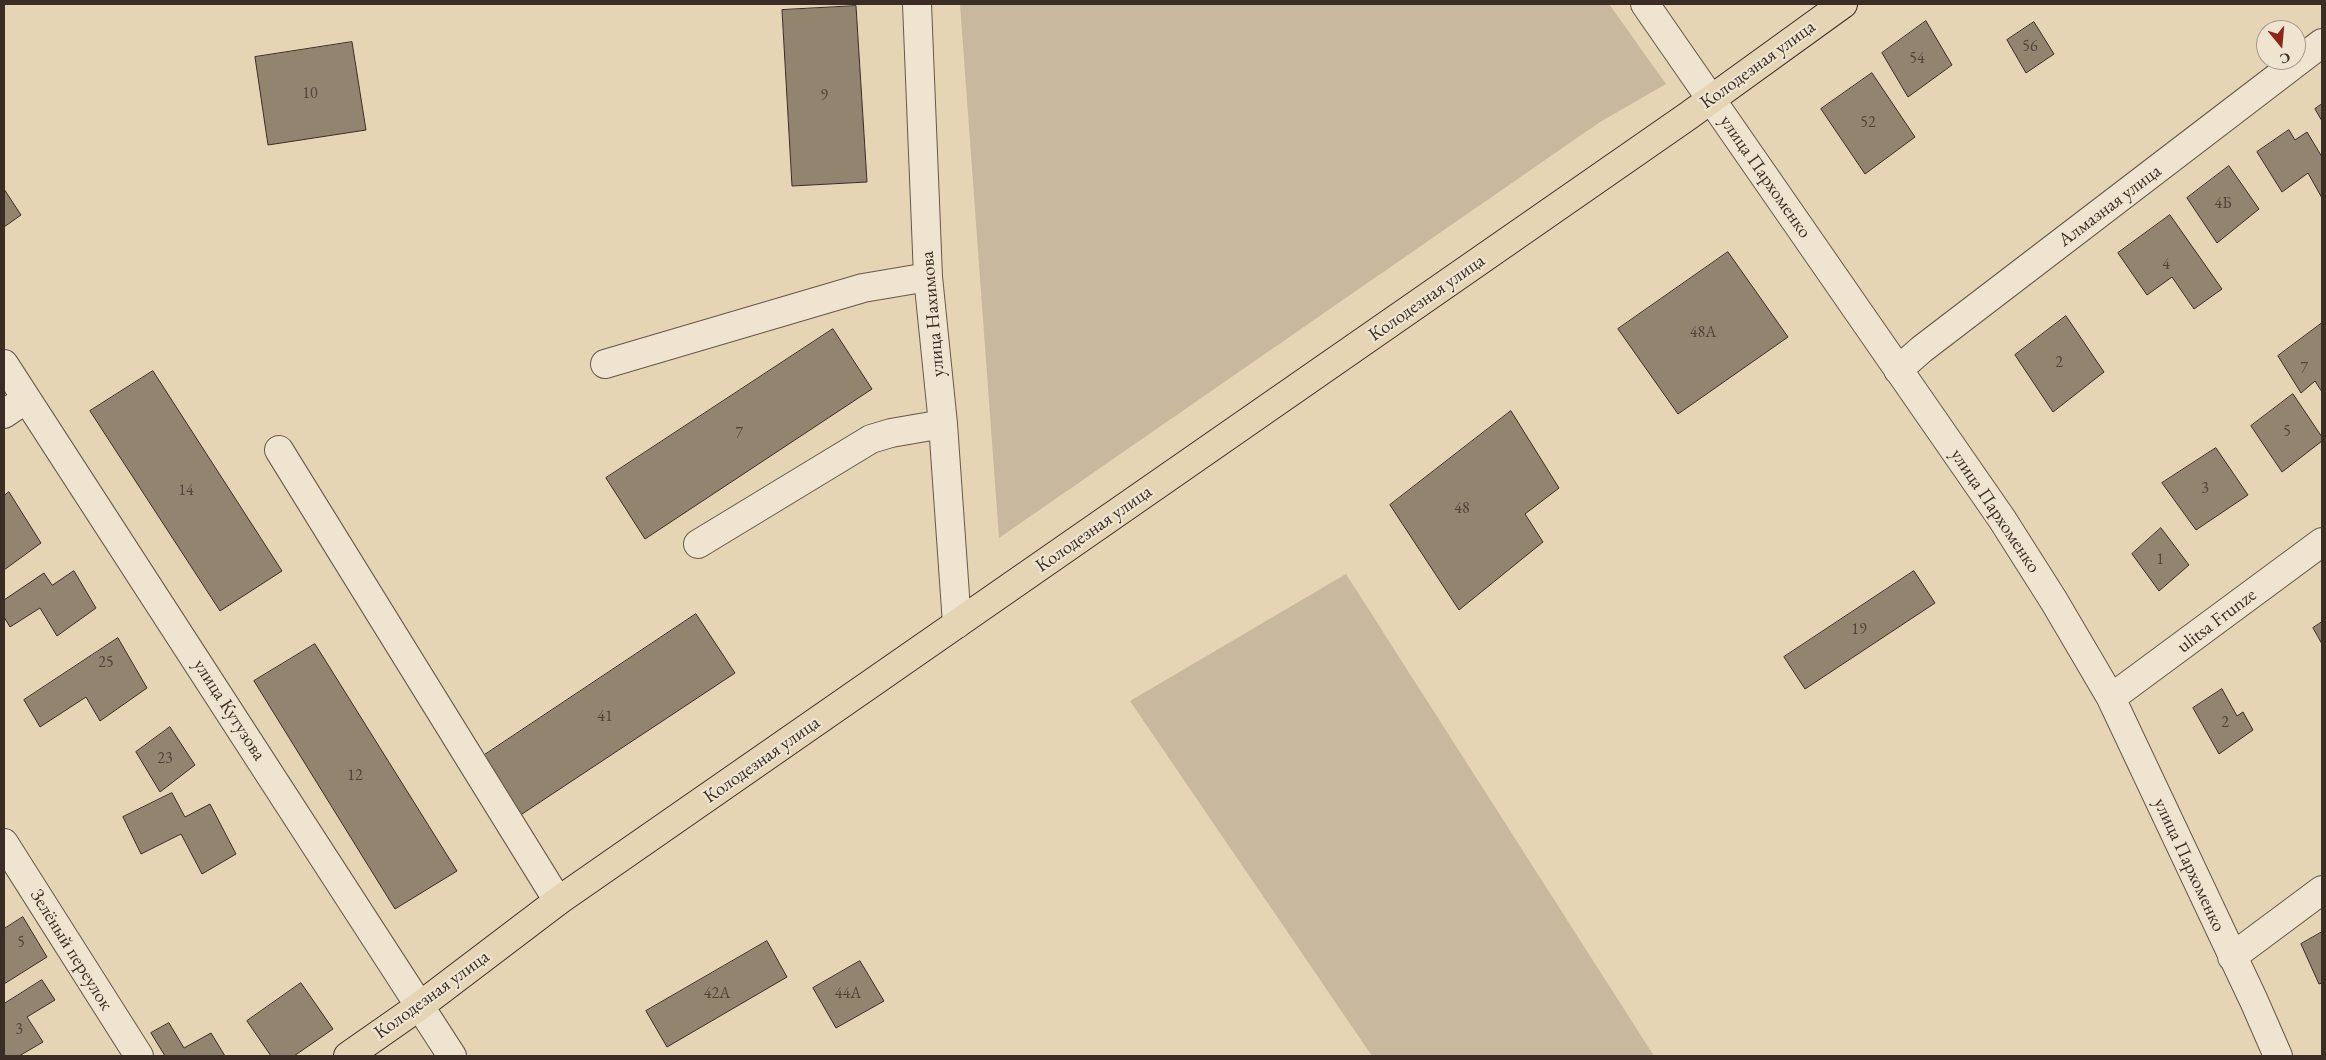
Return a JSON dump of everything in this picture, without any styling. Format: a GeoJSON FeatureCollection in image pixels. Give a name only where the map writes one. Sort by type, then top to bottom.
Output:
{"type":"FeatureCollection","features":[{"type":"Feature","properties":{"kind":"main road","name":"Колодезная улица"},"geometry":{"type":"LineString","coordinates":[[348,1056],[422,1005],[558,901],[1712,100],[1843,4]]}},
{"type":"Feature","properties":{"kind":"street","name":"улица Нахимова"},"geometry":{"type":"LineString","coordinates":[[916,4],[928,277],[943,424],[957,624]]}},
{"type":"Feature","properties":{"kind":"street","name":"улица Пархоменко"},"geometry":{"type":"LineString","coordinates":[[1645,4],[2002,519],[2054,601],[2110,698],[2278,1056]]}},
{"type":"Feature","properties":{"kind":"street","name":"Алмазная улица"},"geometry":{"type":"LineString","coordinates":[[1898,370],[2322,43]]}},
{"type":"Feature","properties":{"kind":"street"},"geometry":{"type":"LineString","coordinates":[[605,364],[863,288],[928,277]]}},
{"type":"Feature","properties":{"kind":"street","name":"улица Кутузова"},"geometry":{"type":"LineString","coordinates":[[4,364],[422,1005],[452,1056]]}},
{"type":"Feature","properties":{"kind":"street"},"geometry":{"type":"LineString","coordinates":[[4,414],[26,399]]}},
{"type":"Feature","properties":{"kind":"street"},"geometry":{"type":"LineString","coordinates":[[698,544],[871,439],[891,433],[943,424]]}},
{"type":"Feature","properties":{"kind":"street"},"geometry":{"type":"LineString","coordinates":[[279,450],[558,901]]}},
{"type":"Feature","properties":{"kind":"street","name":"ulitsa Frunze"},"geometry":{"type":"LineString","coordinates":[[2110,698],[2322,542]]}},
{"type":"Feature","properties":{"kind":"street","name":"Зелёный переулок"},"geometry":{"type":"LineString","coordinates":[[4,843],[139,1056]]}},
{"type":"Feature","properties":{"kind":"street"},"geometry":{"type":"LineString","coordinates":[[2232,957],[2322,890]]}},
{"type":"Feature","properties":{"kind":"shaded area"},"geometry":{"type":"Polygon","coordinates":[[[960,4],[1609,4],[1666,84],[1600,122],[999,538],[960,4]]]}},
{"type":"Feature","properties":{"kind":"shaded area"},"geometry":{"type":"Polygon","coordinates":[[[1346,574],[1654,1056],[1372,1056],[1130,701],[1346,574]]]}},
{"type":"Feature","properties":{"kind":"building"},"geometry":{"type":"Polygon","coordinates":[[[856,6],[867,182],[792,186],[782,10],[856,6]]]}},
{"type":"Feature","properties":{"kind":"building"},"geometry":{"type":"Polygon","coordinates":[[[1926,21],[1952,65],[1908,97],[1882,53],[1926,21]]]}},
{"type":"Feature","properties":{"kind":"building"},"geometry":{"type":"Polygon","coordinates":[[[2034,22],[2054,54],[2026,73],[2007,40],[2034,22]]]}},
{"type":"Feature","properties":{"kind":"building"},"geometry":{"type":"Polygon","coordinates":[[[352,42],[366,130],[268,145],[255,57],[352,42]]]}},
{"type":"Feature","properties":{"kind":"building"},"geometry":{"type":"Polygon","coordinates":[[[1872,73],[1915,137],[1865,174],[1821,109],[1872,73]]]}},
{"type":"Feature","properties":{"kind":"building"},"geometry":{"type":"Polygon","coordinates":[[[2322,104],[2322,121],[2315,109],[2322,104]]]}},
{"type":"Feature","properties":{"kind":"building"},"geometry":{"type":"Polygon","coordinates":[[[2289,130],[2295,140],[2307,132],[2322,157],[2322,198],[2308,173],[2282,192],[2257,152],[2289,130]]]}},
{"type":"Feature","properties":{"kind":"building"},"geometry":{"type":"Polygon","coordinates":[[[2229,166],[2259,209],[2217,243],[2187,198],[2229,166]]]}},
{"type":"Feature","properties":{"kind":"building"},"geometry":{"type":"Polygon","coordinates":[[[4,189],[21,215],[4,227],[4,189]]]}},
{"type":"Feature","properties":{"kind":"building"},"geometry":{"type":"Polygon","coordinates":[[[2170,215],[2222,289],[2194,309],[2172,277],[2147,295],[2118,253],[2170,215]]]}},
{"type":"Feature","properties":{"kind":"building"},"geometry":{"type":"Polygon","coordinates":[[[1728,252],[1788,337],[1678,414],[1618,329],[1728,252]]]}},
{"type":"Feature","properties":{"kind":"building"},"geometry":{"type":"Polygon","coordinates":[[[2066,316],[2104,372],[2053,412],[2015,355],[2066,316]]]}},
{"type":"Feature","properties":{"kind":"building"},"geometry":{"type":"Polygon","coordinates":[[[2322,323],[2322,392],[2315,381],[2301,393],[2278,356],[2322,323]]]}},
{"type":"Feature","properties":{"kind":"building"},"geometry":{"type":"Polygon","coordinates":[[[833,329],[872,389],[645,539],[606,478],[833,329]]]}},
{"type":"Feature","properties":{"kind":"building"},"geometry":{"type":"Polygon","coordinates":[[[153,371],[282,571],[220,611],[90,411],[153,371]]]}},
{"type":"Feature","properties":{"kind":"building"},"geometry":{"type":"Polygon","coordinates":[[[2293,394],[2322,437],[2322,441],[2282,472],[2251,426],[2293,394]]]}},
{"type":"Feature","properties":{"kind":"building"},"geometry":{"type":"Polygon","coordinates":[[[1511,411],[1559,488],[1525,514],[1543,542],[1459,610],[1390,505],[1511,411]]]}},
{"type":"Feature","properties":{"kind":"building"},"geometry":{"type":"Polygon","coordinates":[[[2216,448],[2248,495],[2196,530],[2162,483],[2216,448]]]}},
{"type":"Feature","properties":{"kind":"building"},"geometry":{"type":"Polygon","coordinates":[[[9,492],[41,543],[4,570],[4,496],[9,492]]]}},
{"type":"Feature","properties":{"kind":"building"},"geometry":{"type":"Polygon","coordinates":[[[2161,528],[2189,565],[2159,591],[2132,554],[2161,528]]]}},
{"type":"Feature","properties":{"kind":"building"},"geometry":{"type":"Polygon","coordinates":[[[74,571],[96,608],[57,636],[40,608],[10,627],[4,617],[4,600],[44,573],[52,585],[74,571]]]}},
{"type":"Feature","properties":{"kind":"building"},"geometry":{"type":"Polygon","coordinates":[[[1914,571],[1935,603],[1805,689],[1784,657],[1914,571]]]}},
{"type":"Feature","properties":{"kind":"building"},"geometry":{"type":"Polygon","coordinates":[[[696,614],[735,673],[513,820],[474,762],[696,614]]]}},
{"type":"Feature","properties":{"kind":"building"},"geometry":{"type":"Polygon","coordinates":[[[2322,622],[2322,644],[2313,628],[2322,622]]]}},
{"type":"Feature","properties":{"kind":"building"},"geometry":{"type":"Polygon","coordinates":[[[118,638],[147,688],[100,721],[86,697],[40,727],[24,700],[118,638]]]}},
{"type":"Feature","properties":{"kind":"building"},"geometry":{"type":"Polygon","coordinates":[[[315,644],[457,871],[395,909],[254,681],[315,644]]]}},
{"type":"Feature","properties":{"kind":"building"},"geometry":{"type":"Polygon","coordinates":[[[2222,689],[2237,716],[2243,712],[2253,730],[2219,754],[2193,708],[2222,689]]]}},
{"type":"Feature","properties":{"kind":"building"},"geometry":{"type":"Polygon","coordinates":[[[170,727],[195,765],[160,792],[136,752],[170,727]]]}},
{"type":"Feature","properties":{"kind":"building"},"geometry":{"type":"Polygon","coordinates":[[[172,793],[185,817],[210,804],[236,854],[202,874],[181,834],[141,854],[123,817],[172,793]]]}},
{"type":"Feature","properties":{"kind":"building"},"geometry":{"type":"Polygon","coordinates":[[[23,917],[47,957],[4,984],[4,929],[23,917]]]}},
{"type":"Feature","properties":{"kind":"building"},"geometry":{"type":"Polygon","coordinates":[[[2322,932],[2322,983],[2319,984],[2301,944],[2322,932]]]}},
{"type":"Feature","properties":{"kind":"building"},"geometry":{"type":"Polygon","coordinates":[[[767,941],[787,977],[667,1047],[646,1011],[767,941]]]}},
{"type":"Feature","properties":{"kind":"building"},"geometry":{"type":"Polygon","coordinates":[[[860,961],[884,1001],[836,1028],[813,988],[860,961]]]}},
{"type":"Feature","properties":{"kind":"building"},"geometry":{"type":"Polygon","coordinates":[[[42,980],[55,1000],[27,1017],[43,1042],[19,1056],[4,1056],[4,1004],[42,980]]]}},
{"type":"Feature","properties":{"kind":"building"},"geometry":{"type":"Polygon","coordinates":[[[301,983],[333,1029],[294,1056],[271,1056],[247,1021],[301,983]]]}},
{"type":"Feature","properties":{"kind":"building"},"geometry":{"type":"Polygon","coordinates":[[[169,1023],[184,1048],[211,1033],[225,1056],[165,1056],[151,1033],[169,1023]]]}}]}
